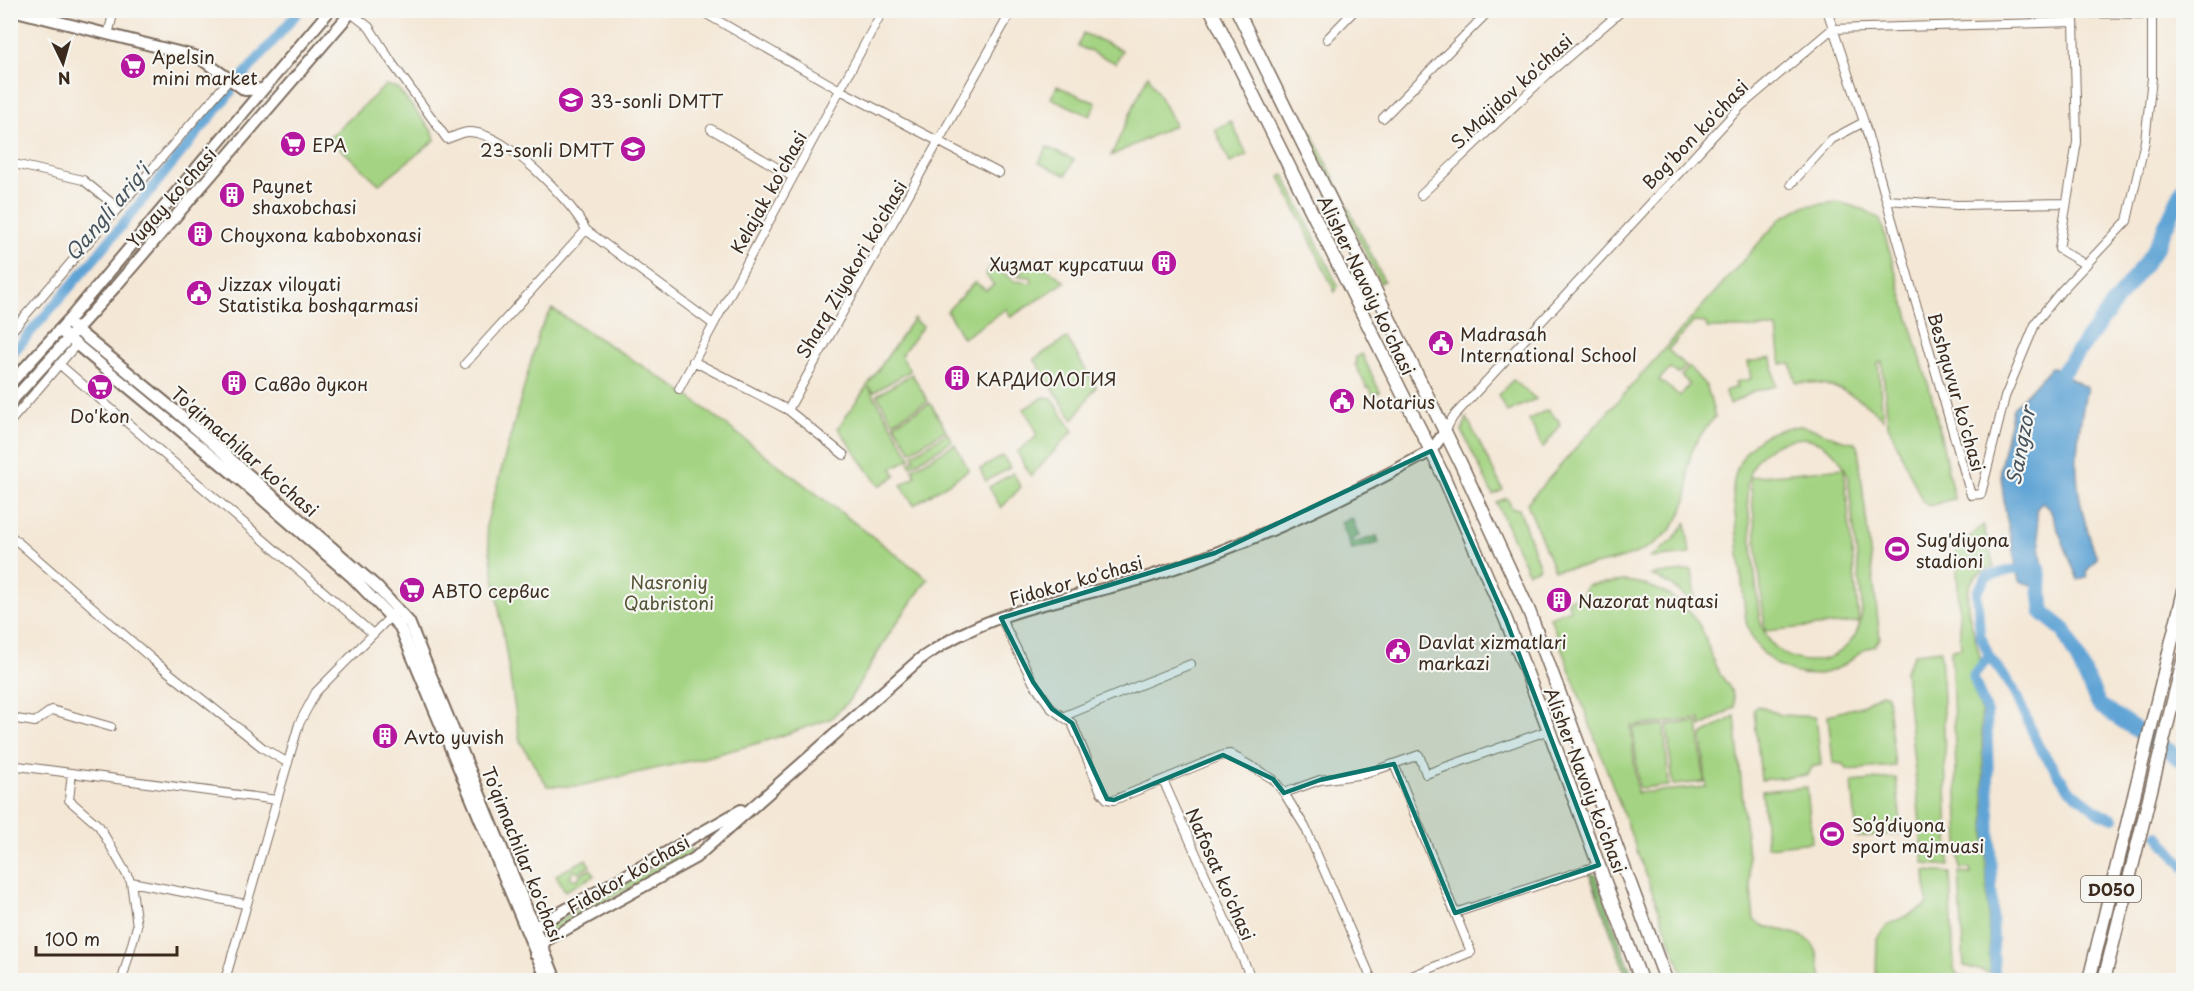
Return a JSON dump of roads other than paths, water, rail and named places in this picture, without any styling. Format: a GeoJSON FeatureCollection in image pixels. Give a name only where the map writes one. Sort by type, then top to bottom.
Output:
{"type":"FeatureCollection","features":[{"type":"Feature","properties":{"kind":"main road"},"geometry":{"type":"LineString","coordinates":[[12,10],[198,57],[245,90],[263,89]]}},
{"type":"Feature","properties":{"kind":"main road","name":"Yugay ko'chasi"},"geometry":{"type":"LineString","coordinates":[[10,384],[63,326],[330,10]]}},
{"type":"Feature","properties":{"kind":"main road","name":"Alisher Navoiy ko'chasi"},"geometry":{"type":"LineString","coordinates":[[1211,10],[1431,451],[1506,620],[1641,981]]}},
{"type":"Feature","properties":{"kind":"main road","name":"Alisher Navoiy ko'chasi"},"geometry":{"type":"LineString","coordinates":[[1237,10],[1444,433],[1528,611],[1666,981]]}},
{"type":"Feature","properties":{"kind":"main road","name":"Yugay ko'chasi"},"geometry":{"type":"LineString","coordinates":[[10,403],[72,342],[76,330],[352,12]]}},
{"type":"Feature","properties":{"kind":"main road"},"geometry":{"type":"LineString","coordinates":[[1224,38],[1245,28]]}},
{"type":"Feature","properties":{"kind":"main road"},"geometry":{"type":"LineString","coordinates":[[245,90],[246,110]]}},
{"type":"Feature","properties":{"kind":"main road","name":"To'qimachilar ko'chasi"},"geometry":{"type":"LineString","coordinates":[[63,326],[76,330],[178,413],[376,586],[395,613],[407,638],[530,942],[539,951],[556,981]]}},
{"type":"Feature","properties":{"kind":"main road","name":"To'qimachilar ko'chasi"},"geometry":{"type":"LineString","coordinates":[[63,326],[72,342],[238,478],[395,613],[416,635],[533,928],[547,981]]}},
{"type":"Feature","properties":{"kind":"main road","name":"Bog'bon ko'chasi"},"geometry":{"type":"LineString","coordinates":[[1431,451],[1444,433]]}},
{"type":"Feature","properties":{"kind":"main road","name":"Fidokor ko'chasi"},"geometry":{"type":"LineString","coordinates":[[539,951],[545,941],[695,858],[920,659],[967,631],[1001,618],[1151,576],[1244,542],[1431,451]]}},
{"type":"Feature","properties":{"kind":"main road","name":"D050"},"geometry":{"type":"LineString","coordinates":[[2090,981],[2184,591]]}},
{"type":"Feature","properties":{"kind":"main road","name":"D050"},"geometry":{"type":"LineString","coordinates":[[2104,981],[2146,803],[2183,668]]}},
{"type":"Feature","properties":{"kind":"main road","name":"Fidokor ko'chasi"},"geometry":{"type":"LineString","coordinates":[[533,928],[765,796]]}},
{"type":"Feature","properties":{"kind":"main road"},"geometry":{"type":"LineString","coordinates":[[530,942],[533,928]]}},
{"type":"Feature","properties":{"kind":"street"},"geometry":{"type":"LineString","coordinates":[[108,35],[114,10]]}},
{"type":"Feature","properties":{"kind":"street","name":"Kelajak ko'chasi"},"geometry":{"type":"LineString","coordinates":[[679,389],[884,10]]}},
{"type":"Feature","properties":{"kind":"street","name":"Sharq Ziyokori ko'chasi"},"geometry":{"type":"LineString","coordinates":[[788,410],[1012,10]]}},
{"type":"Feature","properties":{"kind":"street"},"geometry":{"type":"LineString","coordinates":[[1327,39],[1355,10]]}},
{"type":"Feature","properties":{"kind":"street"},"geometry":{"type":"LineString","coordinates":[[1383,117],[1490,10]]}},
{"type":"Feature","properties":{"kind":"street","name":"S.Majidov ko'chasi"},"geometry":{"type":"LineString","coordinates":[[1421,195],[1548,74],[1623,10]]}},
{"type":"Feature","properties":{"kind":"street"},"geometry":{"type":"LineString","coordinates":[[1827,10],[1887,200],[1957,205],[2066,203]]}},
{"type":"Feature","properties":{"kind":"street"},"geometry":{"type":"LineString","coordinates":[[352,12],[369,27],[447,139],[468,132],[490,137],[510,147],[578,213],[586,230],[713,324]]}},
{"type":"Feature","properties":{"kind":"street","name":"Beshquvur ko'chasi"},"geometry":{"type":"LineString","coordinates":[[1887,200],[1971,495],[1981,494],[2005,397],[2036,322],[2127,221],[2145,141],[2152,78],[2152,14],[2073,12],[2077,142],[2059,249],[2086,265]]}},
{"type":"Feature","properties":{"kind":"street"},"geometry":{"type":"LineString","coordinates":[[708,15],[840,90],[999,173]]}},
{"type":"Feature","properties":{"kind":"street"},"geometry":{"type":"LineString","coordinates":[[1833,29],[2074,22]]}},
{"type":"Feature","properties":{"kind":"street","name":"Bog'bon ko'chasi"},"geometry":{"type":"LineString","coordinates":[[1444,433],[1453,417],[1740,107],[1833,29]]}},
{"type":"Feature","properties":{"kind":"street","name":"Yugay ko'chasi"},"geometry":{"type":"LineString","coordinates":[[10,333],[229,80]]}},
{"type":"Feature","properties":{"kind":"street"},"geometry":{"type":"LineString","coordinates":[[1791,184],[1832,139],[1864,122]]}},
{"type":"Feature","properties":{"kind":"street"},"geometry":{"type":"LineString","coordinates":[[711,129],[793,177]]}},
{"type":"Feature","properties":{"kind":"street"},"geometry":{"type":"LineString","coordinates":[[10,163],[83,180],[118,208]]}},
{"type":"Feature","properties":{"kind":"street"},"geometry":{"type":"LineString","coordinates":[[465,364],[586,230]]}},
{"type":"Feature","properties":{"kind":"street"},"geometry":{"type":"LineString","coordinates":[[10,422],[59,364],[72,342]]}},
{"type":"Feature","properties":{"kind":"street"},"geometry":{"type":"LineString","coordinates":[[693,361],[788,410],[844,455]]}},
{"type":"Feature","properties":{"kind":"street"},"geometry":{"type":"LineString","coordinates":[[59,364],[373,634]]}},
{"type":"Feature","properties":{"kind":"street"},"geometry":{"type":"LineString","coordinates":[[10,535],[152,659],[263,748],[288,763]]}},
{"type":"Feature","properties":{"kind":"street"},"geometry":{"type":"LineString","coordinates":[[225,981],[245,904],[299,724],[316,692],[395,613]]}},
{"type":"Feature","properties":{"kind":"street"},"geometry":{"type":"LineString","coordinates":[[1001,618],[1033,682],[1052,708],[1072,723],[1101,792],[1107,799],[1114,800],[1230,754],[1273,779],[1305,827],[1372,981]]}},
{"type":"Feature","properties":{"kind":"street"},"geometry":{"type":"LineString","coordinates":[[1062,717],[1191,664]]}},
{"type":"Feature","properties":{"kind":"street"},"geometry":{"type":"LineString","coordinates":[[10,718],[35,722],[52,710],[111,727]]}},
{"type":"Feature","properties":{"kind":"street"},"geometry":{"type":"LineString","coordinates":[[1284,793],[1320,780],[1365,774],[1419,755],[1426,774],[1549,730]]}},
{"type":"Feature","properties":{"kind":"street"},"geometry":{"type":"LineString","coordinates":[[1394,764],[1471,952],[1402,981]]}},
{"type":"Feature","properties":{"kind":"street"},"geometry":{"type":"LineString","coordinates":[[10,765],[277,800]]}},
{"type":"Feature","properties":{"kind":"street"},"geometry":{"type":"LineString","coordinates":[[72,773],[69,801],[99,826],[131,882],[137,926],[122,981]]}},
{"type":"Feature","properties":{"kind":"street","name":"Nafosat ko'chasi"},"geometry":{"type":"LineString","coordinates":[[1163,780],[1252,981]]}},
{"type":"Feature","properties":{"kind":"street"},"geometry":{"type":"LineString","coordinates":[[1455,913],[1599,865]]}},
{"type":"Feature","properties":{"kind":"street"},"geometry":{"type":"LineString","coordinates":[[131,882],[245,904]]}},
{"type":"Feature","properties":{"kind":"water"},"geometry":{"type":"Polygon","coordinates":[[[2051,367],[2087,388],[2079,434],[2077,474],[2083,514],[2097,558],[2086,572],[2087,578],[2078,580],[2049,507],[2042,502],[2036,510],[2045,588],[2036,591],[2035,586],[2019,581],[2005,510],[2000,468],[2013,408],[2051,367]]]}},
{"type":"Feature","properties":{"kind":"waterway","name":"Qangli arig'i"},"geometry":{"type":"LineString","coordinates":[[243,76],[300,10]]}},
{"type":"Feature","properties":{"kind":"waterway","name":"Qangli arig'i"},"geometry":{"type":"LineString","coordinates":[[10,356],[95,258],[231,92]]}},
{"type":"Feature","properties":{"kind":"waterway","name":"Sangzor"},"geometry":{"type":"LineString","coordinates":[[2052,393],[2055,382],[2154,251],[2184,188]]}},
{"type":"Feature","properties":{"kind":"waterway"},"geometry":{"type":"LineString","coordinates":[[1995,980],[1987,713],[1973,676],[1989,656],[1980,634],[1977,592],[1987,576],[2028,566]]}},
{"type":"Feature","properties":{"kind":"waterway","name":"Sangzor"},"geometry":{"type":"LineString","coordinates":[[2038,569],[2043,613],[2064,630],[2099,705],[2184,761]]}},
{"type":"Feature","properties":{"kind":"waterway"},"geometry":{"type":"LineString","coordinates":[[1989,656],[2014,690],[2039,747],[2068,788],[2101,814],[2114,818]]}},
{"type":"Feature","properties":{"kind":"waterway"},"geometry":{"type":"LineString","coordinates":[[2158,835],[2184,867]]}},
{"type":"Feature","properties":{"kind":"place","name":"Apelsin mini market"},"geometry":{"type":"Point","coordinates":[133,66]}},
{"type":"Feature","properties":{"kind":"place","name":"33-sonli DMTT"},"geometry":{"type":"Point","coordinates":[571,100]}},
{"type":"Feature","properties":{"kind":"place","name":"EPA"},"geometry":{"type":"Point","coordinates":[293,144]}},
{"type":"Feature","properties":{"kind":"place","name":"23-sonli DMTT"},"geometry":{"type":"Point","coordinates":[633,149]}},
{"type":"Feature","properties":{"kind":"place","name":"Paynet shaxobchasi"},"geometry":{"type":"Point","coordinates":[232,195]}},
{"type":"Feature","properties":{"kind":"place","name":"Choyxona kabobxonasi"},"geometry":{"type":"Point","coordinates":[200,234]}},
{"type":"Feature","properties":{"kind":"place","name":"Хизмат курсатиш"},"geometry":{"type":"Point","coordinates":[1164,263]}},
{"type":"Feature","properties":{"kind":"place","name":"Jizzax viloyati Statistika boshqarmasi"},"geometry":{"type":"Point","coordinates":[199,293]}},
{"type":"Feature","properties":{"kind":"place","name":"Madrasah International School"},"geometry":{"type":"Point","coordinates":[1441,343]}},
{"type":"Feature","properties":{"kind":"place","name":"КАРДИОЛОГИЯ"},"geometry":{"type":"Point","coordinates":[957,378]}},
{"type":"Feature","properties":{"kind":"place","name":"Cавдо дукон"},"geometry":{"type":"Point","coordinates":[234,383]}},
{"type":"Feature","properties":{"kind":"place","name":"Do'kon"},"geometry":{"type":"Point","coordinates":[100,387]}},
{"type":"Feature","properties":{"kind":"place","name":"Notarius"},"geometry":{"type":"Point","coordinates":[1342,401]}},
{"type":"Feature","properties":{"kind":"place","name":"Sug'diyona stadioni"},"geometry":{"type":"Point","coordinates":[1897,549]}},
{"type":"Feature","properties":{"kind":"place","name":"АВТО сервис"},"geometry":{"type":"Point","coordinates":[412,590]}},
{"type":"Feature","properties":{"kind":"place","name":"Nazorat nuqtasi"},"geometry":{"type":"Point","coordinates":[1559,600]}},
{"type":"Feature","properties":{"kind":"place","name":"Davlat xizmatlari markazi"},"geometry":{"type":"Point","coordinates":[1398,651]}},
{"type":"Feature","properties":{"kind":"place","name":"Avto yuvish"},"geometry":{"type":"Point","coordinates":[385,736]}},
{"type":"Feature","properties":{"kind":"place","name":"So’g’diyona sport majmuasi"},"geometry":{"type":"Point","coordinates":[1832,834]}},
{"type":"Feature","properties":{"kind":"park label","name":"Nasroniy Qabristoni"},"geometry":{"type":"Point","coordinates":[669,591]}}]}
